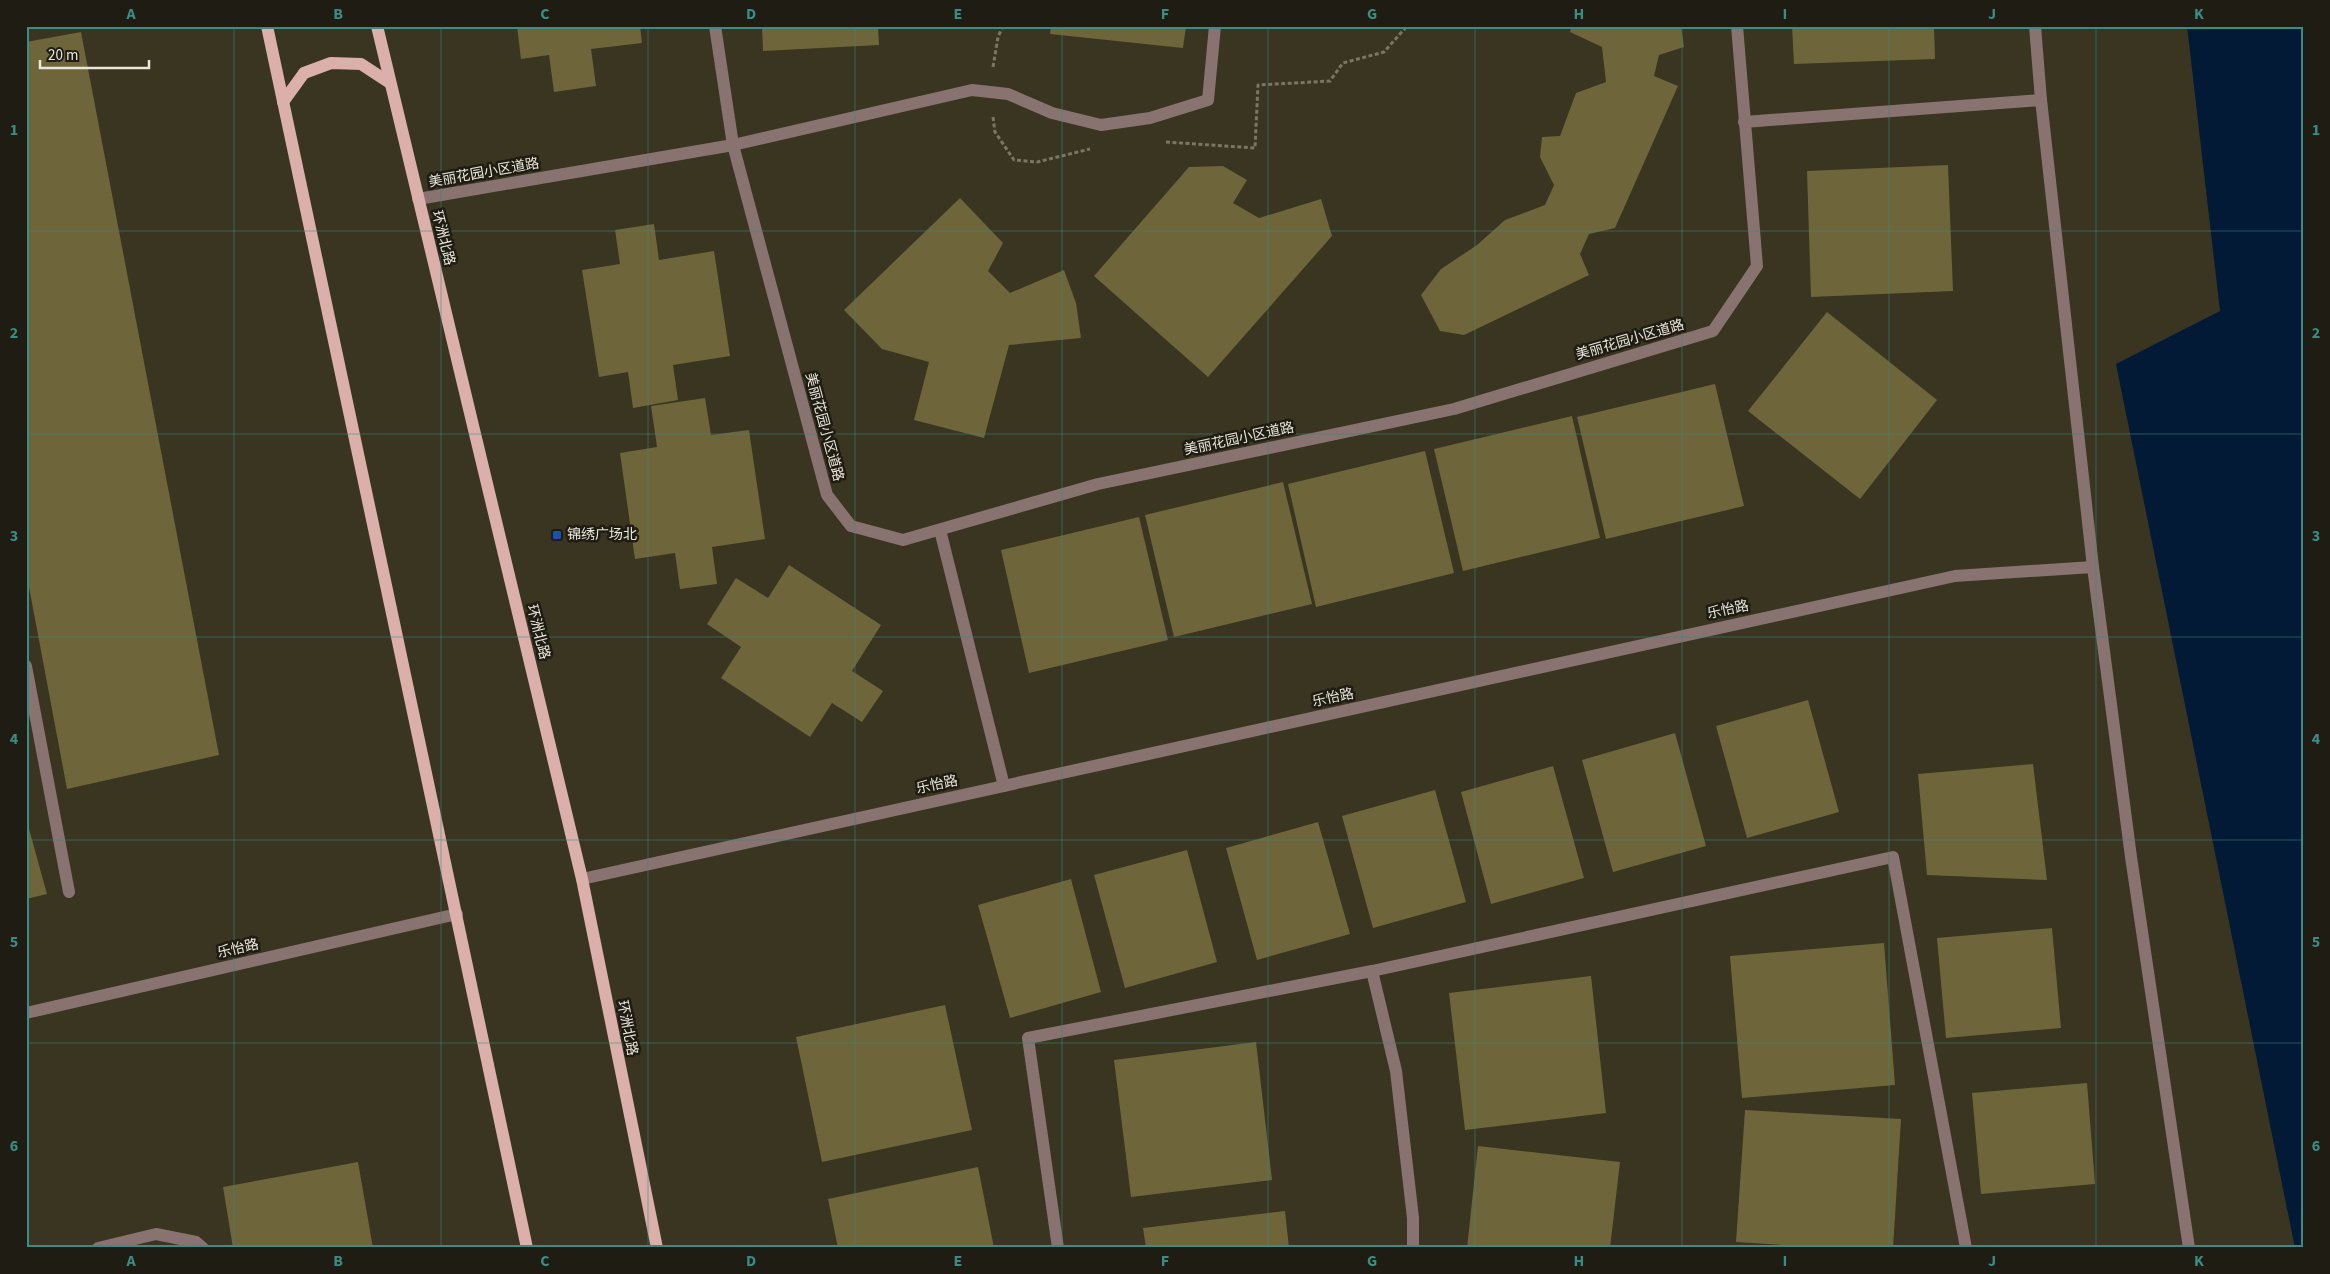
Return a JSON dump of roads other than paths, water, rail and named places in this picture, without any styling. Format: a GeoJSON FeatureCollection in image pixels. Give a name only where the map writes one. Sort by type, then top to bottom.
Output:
{"type":"FeatureCollection","features":[{"type":"Feature","properties":{"kind":"main road"},"geometry":{"type":"LineString","coordinates":[[268,26],[527,1248]]}},
{"type":"Feature","properties":{"kind":"main road","name":"环洲北路"},"geometry":{"type":"LineString","coordinates":[[377,26],[582,879],[657,1248]]}},
{"type":"Feature","properties":{"kind":"main road"},"geometry":{"type":"LineString","coordinates":[[283,102],[304,73],[332,63],[361,64],[390,83]]}},
{"type":"Feature","properties":{"kind":"street","name":"美丽花园小区道路"},"geometry":{"type":"LineString","coordinates":[[715,26],[733,145],[827,495],[850,526],[903,540],[1098,484],[1454,409],[1712,331],[1757,266],[1737,26]]}},
{"type":"Feature","properties":{"kind":"street","name":"美丽花园小区道路"},"geometry":{"type":"LineString","coordinates":[[418,200],[733,145],[972,90],[1008,94],[1052,112],[1101,125],[1150,118],[1208,100],[1215,26]]}},
{"type":"Feature","properties":{"kind":"street"},"geometry":{"type":"LineString","coordinates":[[2035,26],[2041,100],[2093,567],[2131,857],[2189,1248]]}},
{"type":"Feature","properties":{"kind":"street"},"geometry":{"type":"LineString","coordinates":[[1744,122],[2041,100]]}},
{"type":"Feature","properties":{"kind":"street"},"geometry":{"type":"LineString","coordinates":[[940,530],[1004,786]]}},
{"type":"Feature","properties":{"kind":"street","name":"乐怡路"},"geometry":{"type":"LineString","coordinates":[[582,879],[1955,576],[2093,567]]}},
{"type":"Feature","properties":{"kind":"street"},"geometry":{"type":"LineString","coordinates":[[26,666],[69,892]]}},
{"type":"Feature","properties":{"kind":"street"},"geometry":{"type":"LineString","coordinates":[[1058,1248],[1028,1038],[1372,971],[1893,857],[1966,1248]]}},
{"type":"Feature","properties":{"kind":"street","name":"乐怡路"},"geometry":{"type":"LineString","coordinates":[[26,1013],[457,914]]}},
{"type":"Feature","properties":{"kind":"street"},"geometry":{"type":"LineString","coordinates":[[1372,971],[1396,1071],[1413,1218],[1413,1248]]}},
{"type":"Feature","properties":{"kind":"street"},"geometry":{"type":"LineString","coordinates":[[102,1247],[156,1234],[196,1242],[203,1248]]}},
{"type":"Feature","properties":{"kind":"water"},"geometry":{"type":"Polygon","coordinates":[[[2187,26],[2304,26],[2304,1248],[2295,1248],[2116,364],[2220,311],[2187,26]]]}},
{"type":"Feature","properties":{"kind":"place","name":"锦绣广场北"},"geometry":{"type":"Point","coordinates":[557,535]}}]}
